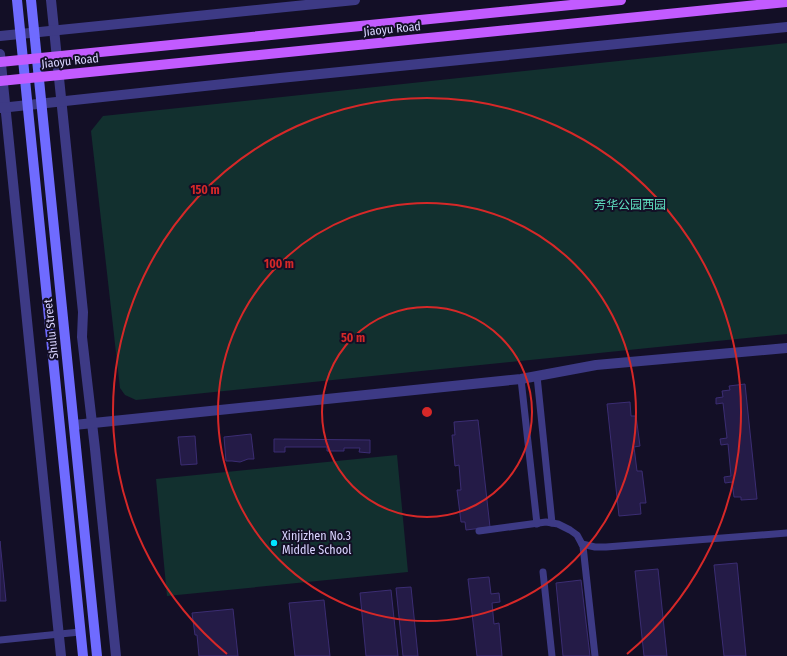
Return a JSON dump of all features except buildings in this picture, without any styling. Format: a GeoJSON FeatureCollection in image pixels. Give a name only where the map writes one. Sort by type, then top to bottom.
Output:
{"type":"FeatureCollection","features":[{"type":"Feature","properties":{"kind":"main road","name":"Shulu Street"},"geometry":{"type":"LineString","coordinates":[[17,0],[83,656]]}},
{"type":"Feature","properties":{"kind":"main road","name":"Shulu Street"},"geometry":{"type":"LineString","coordinates":[[31,0],[97,656]]}},
{"type":"Feature","properties":{"kind":"main road","name":"Jiaoyu Road"},"geometry":{"type":"LineString","coordinates":[[0,60],[37,59],[621,0]]}},
{"type":"Feature","properties":{"kind":"main road","name":"Jiaoyu Road"},"geometry":{"type":"LineString","coordinates":[[1,81],[787,2]]}},
{"type":"Feature","properties":{"kind":"street"},"geometry":{"type":"LineString","coordinates":[[51,0],[83,312],[82,337],[116,656]]}},
{"type":"Feature","properties":{"kind":"street"},"geometry":{"type":"LineString","coordinates":[[0,36],[355,0]]}},
{"type":"Feature","properties":{"kind":"street"},"geometry":{"type":"LineString","coordinates":[[3,108],[787,27]]}},
{"type":"Feature","properties":{"kind":"street"},"geometry":{"type":"LineString","coordinates":[[0,60],[3,108],[61,656]]}},
{"type":"Feature","properties":{"kind":"street"},"geometry":{"type":"LineString","coordinates":[[74,425],[521,379],[596,366],[787,348]]}},
{"type":"Feature","properties":{"kind":"lane"},"geometry":{"type":"LineString","coordinates":[[537,376],[552,523]]}},
{"type":"Feature","properties":{"kind":"lane"},"geometry":{"type":"LineString","coordinates":[[521,379],[537,524]]}},
{"type":"Feature","properties":{"kind":"lane"},"geometry":{"type":"LineString","coordinates":[[480,531],[546,522],[558,524],[577,535],[582,544],[595,656]]}},
{"type":"Feature","properties":{"kind":"lane"},"geometry":{"type":"LineString","coordinates":[[582,544],[595,547],[606,547],[787,533]]}},
{"type":"Feature","properties":{"kind":"lane"},"geometry":{"type":"LineString","coordinates":[[543,572],[552,656]]}},
{"type":"Feature","properties":{"kind":"lane"},"geometry":{"type":"LineString","coordinates":[[0,640],[80,632]]}},
{"type":"Feature","properties":{"kind":"green space","name":"芳华公园西园"},"geometry":{"type":"Polygon","coordinates":[[[787,43],[787,334],[136,400],[125,395],[120,388],[91,131],[103,116],[787,43]]]}},
{"type":"Feature","properties":{"kind":"green space"},"geometry":{"type":"Polygon","coordinates":[[[397,455],[408,572],[167,596],[156,479],[397,455]]]}},
{"type":"Feature","properties":{"kind":"place","name":"Xinjizhen No.3 Middle School"},"geometry":{"type":"Point","coordinates":[274,543]}}]}
